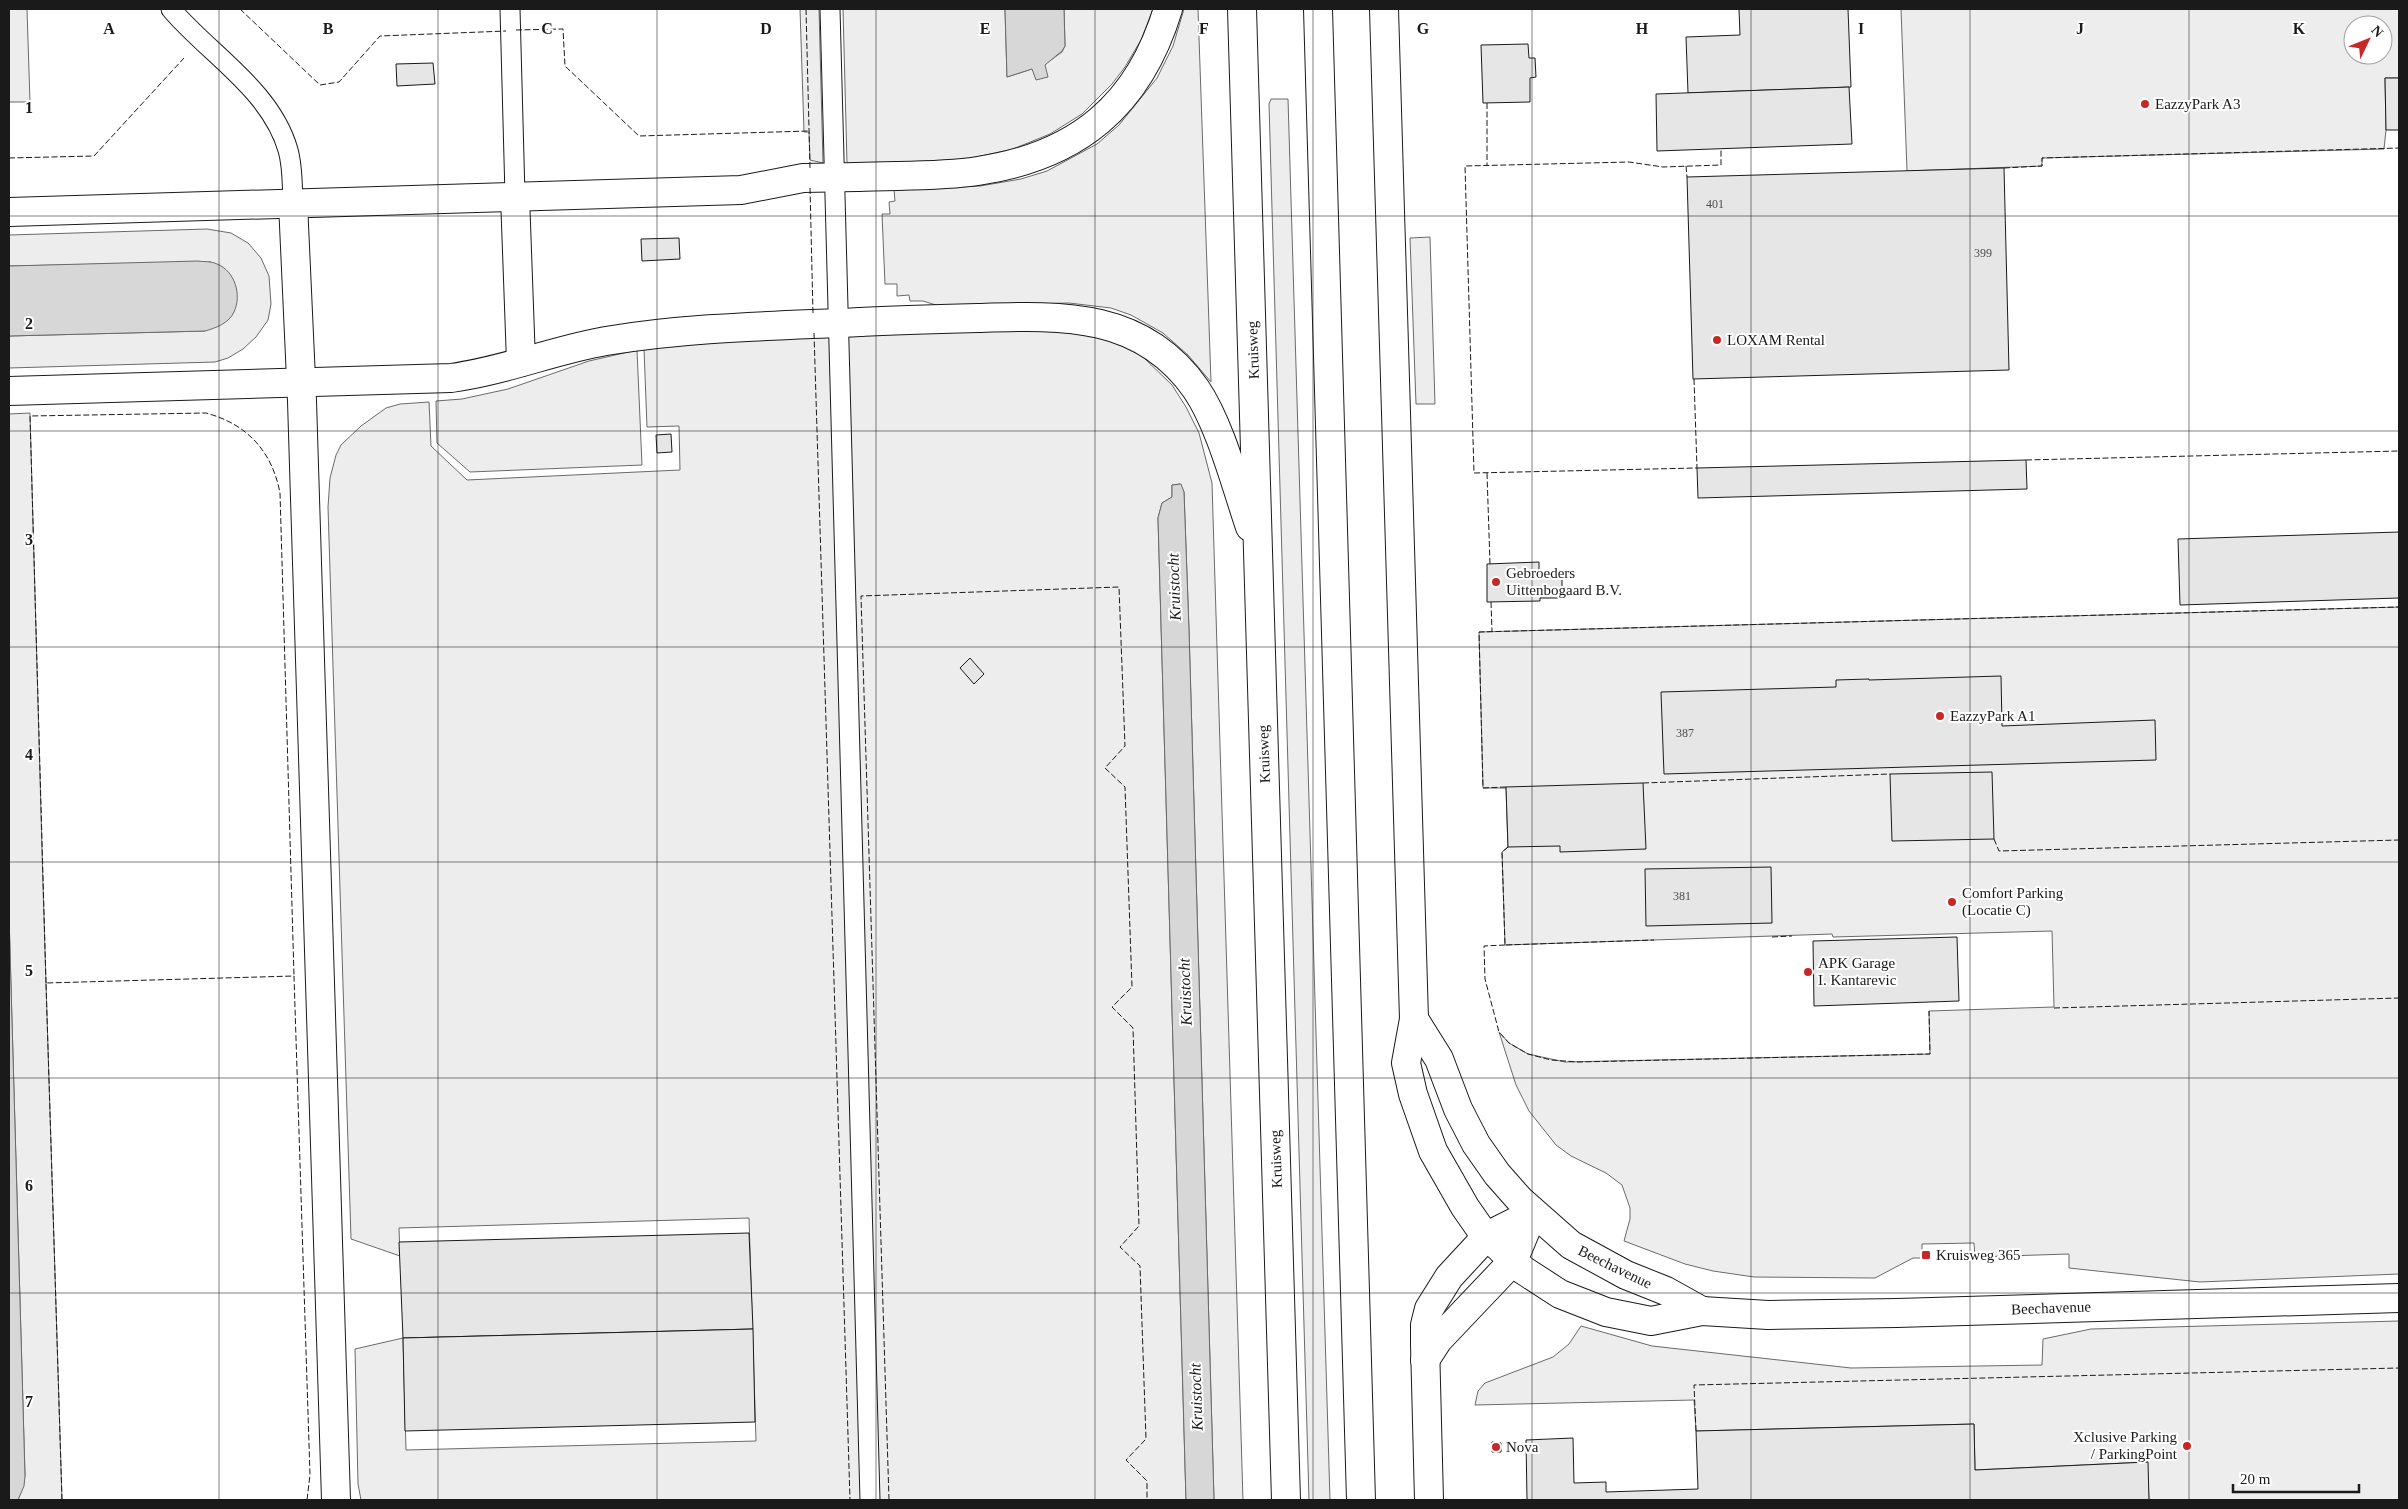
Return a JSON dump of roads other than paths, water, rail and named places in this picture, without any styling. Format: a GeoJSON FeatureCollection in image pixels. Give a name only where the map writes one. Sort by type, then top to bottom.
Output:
{"type":"FeatureCollection","features":[{"type":"Feature","properties":{"kind":"main road"},"geometry":{"type":"LineString","coordinates":[[9,212],[741,190],[803,178],[978,171],[1029,160],[1074,140],[1097,123],[1130,89],[1150,57],[1168,9]]}},
{"type":"Feature","properties":{"kind":"main road","name":"Kruisweg"},"geometry":{"type":"LineString","coordinates":[[1242,9],[1286,1500]]}},
{"type":"Feature","properties":{"kind":"main road"},"geometry":{"type":"LineString","coordinates":[[1318,9],[1361,1500]]}},
{"type":"Feature","properties":{"kind":"main road"},"geometry":{"type":"LineString","coordinates":[[1384,9],[1414,1019],[1406,1064],[1417,1110],[1444,1173],[1465,1207],[1487,1236]]}},
{"type":"Feature","properties":{"kind":"main road"},"geometry":{"type":"LineString","coordinates":[[515,196],[521,362]]}},
{"type":"Feature","properties":{"kind":"main road"},"geometry":{"type":"LineString","coordinates":[[293,203],[302,382],[336,1500]]}},
{"type":"Feature","properties":{"kind":"main road"},"geometry":{"type":"LineString","coordinates":[[9,391],[451,378],[488,372],[583,345],[640,336],[758,326],[849,322],[1050,317],[1088,320],[1132,333],[1153,346],[1172,362],[1201,398],[1221,443],[1258,549]]}},
{"type":"Feature","properties":{"kind":"main road"},"geometry":{"type":"LineString","coordinates":[[1414,1019],[1439,1059],[1458,1109],[1481,1152],[1497,1174],[1533,1214]]}},
{"type":"Feature","properties":{"kind":"main road"},"geometry":{"type":"LineString","coordinates":[[1429,1500],[1425,1325],[1429,1309],[1449,1277],[1487,1236],[1533,1214]]}},
{"type":"Feature","properties":{"kind":"main road"},"geometry":{"type":"LineString","coordinates":[[1425,1360],[1438,1340],[1512,1261],[1533,1214]]}},
{"type":"Feature","properties":{"kind":"main road","name":"Beechavenue"},"geometry":{"type":"LineString","coordinates":[[1533,1214],[1571,1245],[1587,1255],[1641,1282],[1666,1291],[1702,1311]]}},
{"type":"Feature","properties":{"kind":"main road","name":"Beechavenue"},"geometry":{"type":"LineString","coordinates":[[1487,1236],[1512,1261],[1560,1294],[1613,1314],[1651,1321],[1702,1311],[1768,1315],[1868,1314],[2399,1298]]}},
{"type":"Feature","properties":{"kind":"lane"},"geometry":{"type":"LineString","coordinates":[[171,9],[256,94],[276,122],[290,158],[293,203]]}},
{"type":"Feature","properties":{"kind":"lane"},"geometry":{"type":"LineString","coordinates":[[510,9],[515,196]]}},
{"type":"Feature","properties":{"kind":"lane"},"geometry":{"type":"LineString","coordinates":[[830,9],[846,177],[870,1500]]}},
{"type":"Feature","properties":{"kind":"water"},"geometry":{"type":"Polygon","coordinates":[[[1005,9],[1064,9],[1065,46],[1062,51],[1045,65],[1048,77],[1036,80],[1032,69],[1007,77],[1005,9]]]}},
{"type":"Feature","properties":{"kind":"water"},"geometry":{"type":"Polygon","coordinates":[[[212,262],[223,267],[232,278],[237,291],[236,305],[232,316],[226,322],[213,328],[205,331],[9,336],[9,266],[212,262]]]}},
{"type":"Feature","properties":{"kind":"water","name":"Kruistocht"},"geometry":{"type":"Polygon","coordinates":[[[1181,484],[1184,492],[1189,630],[1214,1500],[1186,1500],[1158,518],[1162,503],[1172,497],[1172,485],[1181,484]]]}},
{"type":"Feature","properties":{"kind":"water"},"geometry":{"type":"Polygon","coordinates":[[[9,916],[25,1476],[24,1486],[18,1500],[9,1500],[9,916]]]}},
{"type":"Feature","properties":{"kind":"place","name":"EazzyPark A3"},"geometry":{"type":"Point","coordinates":[2145,104]}},
{"type":"Feature","properties":{"kind":"place","name":"LOXAM Rental"},"geometry":{"type":"Point","coordinates":[1717,340]}},
{"type":"Feature","properties":{"kind":"place","name":"Gebroeders Uittenbogaard B.V."},"geometry":{"type":"Point","coordinates":[1496,582]}},
{"type":"Feature","properties":{"kind":"place","name":"EazzyPark A1"},"geometry":{"type":"Point","coordinates":[1940,716]}},
{"type":"Feature","properties":{"kind":"place","name":"Comfort Parking (Locatie C)"},"geometry":{"type":"Point","coordinates":[1952,902]}},
{"type":"Feature","properties":{"kind":"place","name":"APK Garage I. Kantarevic"},"geometry":{"type":"Point","coordinates":[1808,972]}},
{"type":"Feature","properties":{"kind":"place","name":"Kruisweg 365"},"geometry":{"type":"Point","coordinates":[1926,1255]}},
{"type":"Feature","properties":{"kind":"place","name":"Xclusive Parking / ParkingPoint"},"geometry":{"type":"Point","coordinates":[2187,1446]}},
{"type":"Feature","properties":{"kind":"place","name":"Nova"},"geometry":{"type":"Point","coordinates":[1496,1447]}}]}
